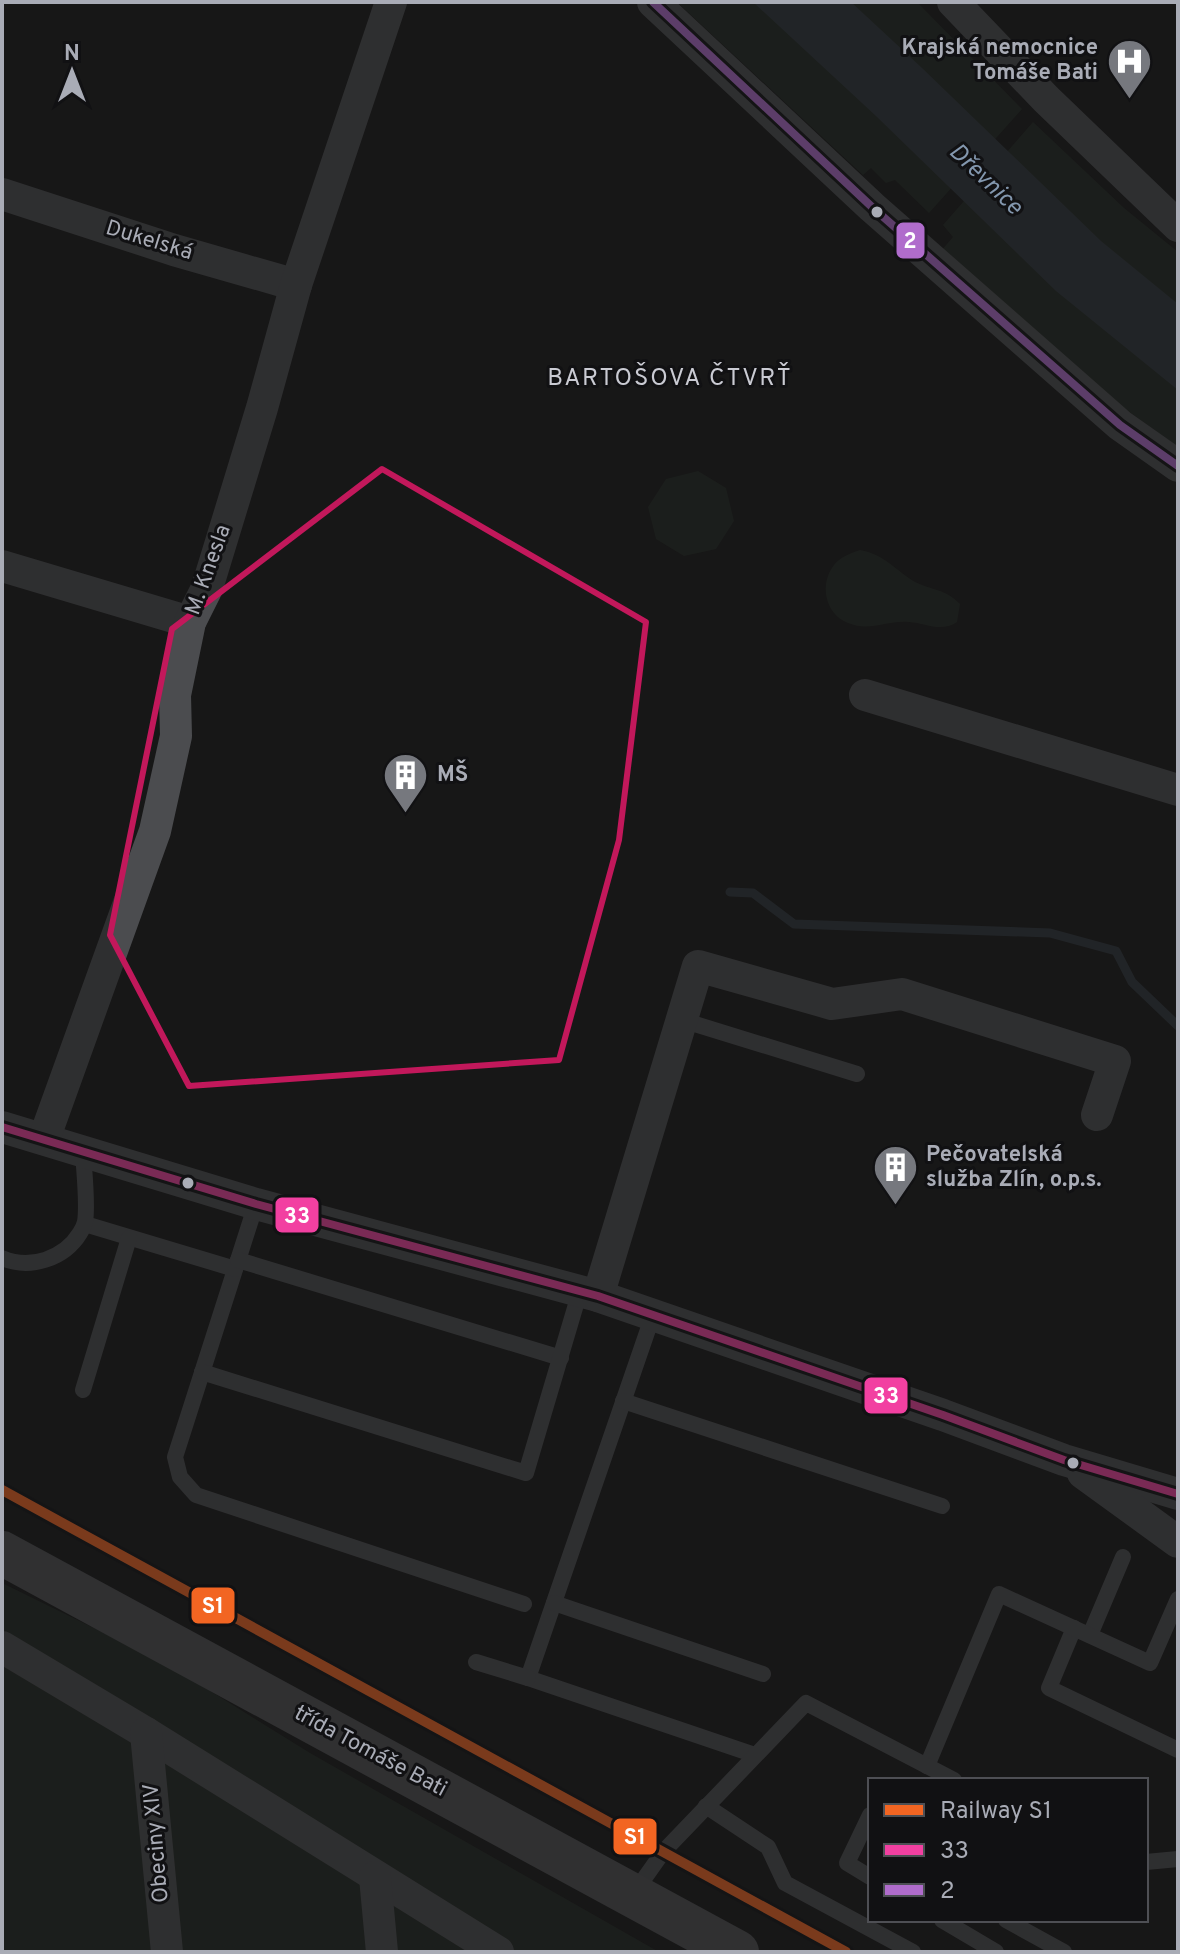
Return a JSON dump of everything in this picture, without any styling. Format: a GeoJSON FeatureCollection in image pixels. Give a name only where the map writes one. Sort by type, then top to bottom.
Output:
{"type":"FeatureCollection","features":[{"type":"Feature","properties":{"kind":"main road","name":"třída Tomáše Bati"},"geometry":{"type":"LineString","coordinates":[[2,1553],[737,1952]]}},
{"type":"Feature","properties":{"kind":"street","name":"M. Knesla"},"geometry":{"type":"LineString","coordinates":[[44,1139],[155,831],[176,736],[175,695],[190,622],[207,588],[296,285],[391,2]]}},
{"type":"Feature","properties":{"kind":"street"},"geometry":{"type":"LineString","coordinates":[[653,2],[872,207],[1120,425],[1178,466]]}},
{"type":"Feature","properties":{"kind":"street"},"geometry":{"type":"LineString","coordinates":[[953,2],[1046,99],[1178,226]]}},
{"type":"Feature","properties":{"kind":"street","name":"Dukelská"},"geometry":{"type":"LineString","coordinates":[[2,194],[174,250],[296,285]]}},
{"type":"Feature","properties":{"kind":"street"},"geometry":{"type":"LineString","coordinates":[[2,566],[190,622]]}},
{"type":"Feature","properties":{"kind":"street"},"geometry":{"type":"LineString","coordinates":[[865,695],[1178,790]]}},
{"type":"Feature","properties":{"kind":"street"},"geometry":{"type":"LineString","coordinates":[[589,1294],[698,966],[832,1004],[902,994],[1115,1061],[1097,1115]]}},
{"type":"Feature","properties":{"kind":"street"},"geometry":{"type":"LineString","coordinates":[[2,1127],[256,1204],[589,1294],[943,1415],[1064,1460],[1178,1494]]}},
{"type":"Feature","properties":{"kind":"street"},"geometry":{"type":"LineString","coordinates":[[1064,1460],[1178,1542]]}},
{"type":"Feature","properties":{"kind":"street"},"geometry":{"type":"LineString","coordinates":[[2,1647],[498,1952]]}},
{"type":"Feature","properties":{"kind":"street","name":"Obeciny XIV"},"geometry":{"type":"LineString","coordinates":[[146,1733],[167,1952]]}},
{"type":"Feature","properties":{"kind":"street"},"geometry":{"type":"LineString","coordinates":[[375,1877],[382,1952]]}},
{"type":"Feature","properties":{"kind":"lane"},"geometry":{"type":"LineString","coordinates":[[682,1020],[857,1074]]}},
{"type":"Feature","properties":{"kind":"lane"},"geometry":{"type":"LineString","coordinates":[[2,1258],[33,1262],[56,1258],[74,1243],[85,1224],[83,1152]]}},
{"type":"Feature","properties":{"kind":"lane"},"geometry":{"type":"LineString","coordinates":[[256,1204],[175,1457],[180,1477],[196,1495],[524,1604]]}},
{"type":"Feature","properties":{"kind":"lane"},"geometry":{"type":"LineString","coordinates":[[85,1224],[236,1264],[561,1358]]}},
{"type":"Feature","properties":{"kind":"lane"},"geometry":{"type":"LineString","coordinates":[[83,1390],[129,1238]]}},
{"type":"Feature","properties":{"kind":"lane"},"geometry":{"type":"LineString","coordinates":[[202,1372],[526,1473],[561,1358],[589,1294]]}},
{"type":"Feature","properties":{"kind":"lane"},"geometry":{"type":"LineString","coordinates":[[528,1678],[653,1315]]}},
{"type":"Feature","properties":{"kind":"lane"},"geometry":{"type":"LineString","coordinates":[[623,1401],[942,1506]]}},
{"type":"Feature","properties":{"kind":"lane"},"geometry":{"type":"LineString","coordinates":[[1090,1635],[1123,1557]]}},
{"type":"Feature","properties":{"kind":"lane"},"geometry":{"type":"LineString","coordinates":[[927,1766],[999,1594],[1150,1663],[1178,1599]]}},
{"type":"Feature","properties":{"kind":"lane"},"geometry":{"type":"LineString","coordinates":[[554,1603],[763,1674]]}},
{"type":"Feature","properties":{"kind":"lane"},"geometry":{"type":"LineString","coordinates":[[1074,1628],[1049,1688],[1178,1750]]}},
{"type":"Feature","properties":{"kind":"lane"},"geometry":{"type":"LineString","coordinates":[[476,1662],[755,1755]]}},
{"type":"Feature","properties":{"kind":"lane"},"geometry":{"type":"LineString","coordinates":[[633,1894],[663,1852],[806,1703],[950,1778]]}},
{"type":"Feature","properties":{"kind":"lane"},"geometry":{"type":"LineString","coordinates":[[706,1806],[768,1847],[785,1883],[913,1952]]}},
{"type":"Feature","properties":{"kind":"lane"},"geometry":{"type":"LineString","coordinates":[[868,1819],[847,1863],[868,1876]]}},
{"type":"Feature","properties":{"kind":"lane"},"geometry":{"type":"LineString","coordinates":[[1148,1862],[1178,1859]]}},
{"type":"Feature","properties":{"kind":"lane"},"geometry":{"type":"LineString","coordinates":[[945,1922],[996,1952]]}},
{"type":"Feature","properties":{"kind":"lane"},"geometry":{"type":"LineString","coordinates":[[1010,1922],[1064,1952]]}},
{"type":"Feature","properties":{"kind":"highlighted area"},"geometry":{"type":"Polygon","coordinates":[[[382,469],[646,622],[619,840],[559,1060],[189,1086],[110,935],[172,629],[382,469]]]}},
{"type":"Feature","properties":{"kind":"shaded area"},"geometry":{"type":"Polygon","coordinates":[[[677,2],[917,2],[1022,109],[929,213],[895,180],[886,183],[871,168],[863,175],[677,2]]]}},
{"type":"Feature","properties":{"kind":"shaded area"},"geometry":{"type":"Polygon","coordinates":[[[1033,122],[1124,208],[1178,252],[1178,447],[1113,400],[941,251],[953,237],[943,225],[1033,122]]]}},
{"type":"Feature","properties":{"kind":"shaded area"},"geometry":{"type":"Polygon","coordinates":[[[698,471],[726,488],[734,521],[716,549],[684,556],[656,539],[648,507],[666,479],[698,471]]]}},
{"type":"Feature","properties":{"kind":"shaded area"},"geometry":{"type":"Polygon","coordinates":[[[860,550],[883,559],[915,582],[954,599],[960,604],[957,622],[945,627],[901,622],[864,626],[840,619],[827,598],[829,573],[836,562],[860,550]]]}},
{"type":"Feature","properties":{"kind":"shaded area"},"geometry":{"type":"Polygon","coordinates":[[[2,1583],[167,1664],[310,1753],[659,1952],[2,1952],[2,1583]]]}},
{"type":"Feature","properties":{"kind":"water","name":"Dřevnice"},"geometry":{"type":"Polygon","coordinates":[[[753,2],[851,2],[1101,241],[1178,304],[1178,390],[1056,291],[876,116],[753,2]]]}},
{"type":"Feature","properties":{"kind":"waterway"},"geometry":{"type":"LineString","coordinates":[[730,892],[753,893],[794,924],[1050,933],[1116,951],[1132,982],[1178,1026]]}},
{"type":"Feature","properties":{"kind":"rail line","name":"S1"},"geometry":{"type":"LineString","coordinates":[[2,1490],[846,1952]]}},
{"type":"Feature","properties":{"kind":"transit line","name":"2"},"geometry":{"type":"LineString","coordinates":[[653,2],[872,207],[1120,425],[1178,466]]}},
{"type":"Feature","properties":{"kind":"transit line","name":"33"},"geometry":{"type":"LineString","coordinates":[[2,1127],[256,1204],[598,1296],[1064,1460],[1178,1494]]}},
{"type":"Feature","properties":{"kind":"place","name":"Krajská nemocnice Tomáše Bati"},"geometry":{"type":"Point","coordinates":[1129,100]}},
{"type":"Feature","properties":{"kind":"place","name":"MŠ"},"geometry":{"type":"Point","coordinates":[406,814]}},
{"type":"Feature","properties":{"kind":"place","name":"Pečovatelská služba Zlín, o.p.s."},"geometry":{"type":"Point","coordinates":[895,1207]}},
{"type":"Feature","properties":{"kind":"district","name":"BARTOŠOVA ČTVRŤ"},"geometry":{"type":"Point","coordinates":[670,379]}}]}
